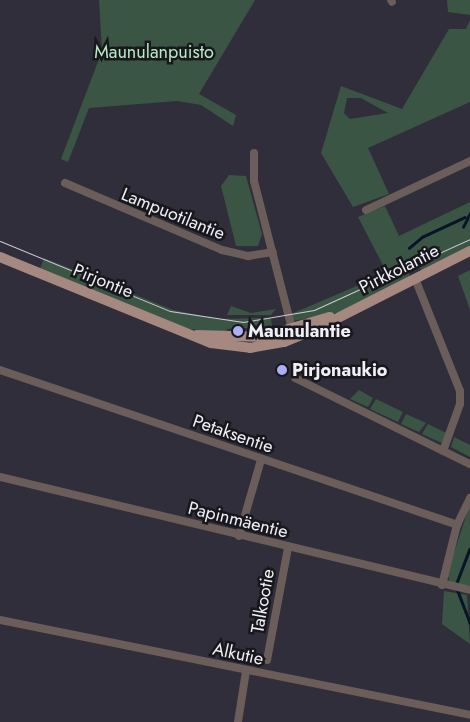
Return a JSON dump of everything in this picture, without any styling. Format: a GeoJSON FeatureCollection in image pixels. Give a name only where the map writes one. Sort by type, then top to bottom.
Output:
{"type":"FeatureCollection","features":[{"type":"Feature","properties":{"kind":"main road","name":"Pirkkolantie"},"geometry":{"type":"LineString","coordinates":[[293,334],[343,315],[416,281],[470,251]]}},
{"type":"Feature","properties":{"kind":"main road","name":"Pirjontie"},"geometry":{"type":"LineString","coordinates":[[0,257],[219,345],[250,348],[293,334]]}},
{"type":"Feature","properties":{"kind":"street"},"geometry":{"type":"LineString","coordinates":[[254,152],[254,181],[293,334]]}},
{"type":"Feature","properties":{"kind":"street"},"geometry":{"type":"LineString","coordinates":[[366,210],[470,161]]}},
{"type":"Feature","properties":{"kind":"street","name":"Lampuotilantie"},"geometry":{"type":"LineString","coordinates":[[65,183],[222,250],[248,256],[273,252]]}},
{"type":"Feature","properties":{"kind":"street"},"geometry":{"type":"LineString","coordinates":[[416,281],[460,391],[460,404],[443,451]]}},
{"type":"Feature","properties":{"kind":"street","name":"Petaksentie"},"geometry":{"type":"LineString","coordinates":[[0,370],[456,526]]}},
{"type":"Feature","properties":{"kind":"street"},"geometry":{"type":"LineString","coordinates":[[294,378],[470,464]]}},
{"type":"Feature","properties":{"kind":"street"},"geometry":{"type":"LineString","coordinates":[[238,536],[261,460]]}},
{"type":"Feature","properties":{"kind":"street","name":"Papinmäentie"},"geometry":{"type":"LineString","coordinates":[[0,477],[446,586],[466,589]]}},
{"type":"Feature","properties":{"kind":"street"},"geometry":{"type":"LineString","coordinates":[[446,586],[456,526],[470,498]]}},
{"type":"Feature","properties":{"kind":"street","name":"Talkootie"},"geometry":{"type":"LineString","coordinates":[[267,660],[288,548]]}},
{"type":"Feature","properties":{"kind":"street","name":"Alkutie"},"geometry":{"type":"LineString","coordinates":[[0,620],[470,715]]}},
{"type":"Feature","properties":{"kind":"street"},"geometry":{"type":"LineString","coordinates":[[238,722],[246,671]]}},
{"type":"Feature","properties":{"kind":"green space","name":"Maunulanpuisto"},"geometry":{"type":"Polygon","coordinates":[[[99,0],[255,0],[199,94],[236,115],[233,126],[201,105],[177,101],[89,108],[68,162],[61,159],[102,51],[99,0]]]}},
{"type":"Feature","properties":{"kind":"green space"},"geometry":{"type":"Polygon","coordinates":[[[447,0],[470,0],[470,15],[448,12],[447,0]]]}},
{"type":"Feature","properties":{"kind":"green space"},"geometry":{"type":"Polygon","coordinates":[[[470,20],[470,102],[368,148],[389,194],[353,207],[321,153],[341,86],[402,109],[449,29],[466,29],[470,20]],[[347,98],[344,113],[350,119],[388,113],[361,98],[347,98]]]}},
{"type":"Feature","properties":{"kind":"green space"},"geometry":{"type":"Polygon","coordinates":[[[229,175],[246,176],[262,234],[258,246],[236,246],[221,186],[229,175]]]}},
{"type":"Feature","properties":{"kind":"green space"},"geometry":{"type":"Polygon","coordinates":[[[470,202],[470,247],[423,273],[420,268],[415,271],[414,258],[386,271],[358,217],[385,206],[399,236],[470,202]]]}},
{"type":"Feature","properties":{"kind":"green space"},"geometry":{"type":"Polygon","coordinates":[[[44,258],[173,310],[218,319],[271,318],[272,327],[227,329],[226,333],[189,329],[40,269],[44,258]]]}},
{"type":"Feature","properties":{"kind":"green space"},"geometry":{"type":"Polygon","coordinates":[[[406,265],[411,279],[340,312],[293,321],[291,314],[406,265]]]}},
{"type":"Feature","properties":{"kind":"green space"},"geometry":{"type":"Polygon","coordinates":[[[470,270],[470,310],[458,276],[470,270]]]}},
{"type":"Feature","properties":{"kind":"green space"},"geometry":{"type":"Polygon","coordinates":[[[231,306],[251,313],[276,309],[271,315],[227,315],[231,306]]]}},
{"type":"Feature","properties":{"kind":"green space"},"geometry":{"type":"Polygon","coordinates":[[[359,390],[373,398],[368,407],[350,399],[359,390]]]}},
{"type":"Feature","properties":{"kind":"green space"},"geometry":{"type":"Polygon","coordinates":[[[376,399],[403,412],[398,422],[370,409],[376,399]]]}},
{"type":"Feature","properties":{"kind":"green space"},"geometry":{"type":"Polygon","coordinates":[[[406,414],[426,423],[419,432],[401,424],[406,414]]]}},
{"type":"Feature","properties":{"kind":"green space"},"geometry":{"type":"Polygon","coordinates":[[[428,424],[446,433],[442,443],[422,434],[428,424]]]}},
{"type":"Feature","properties":{"kind":"green space"},"geometry":{"type":"Polygon","coordinates":[[[454,437],[470,445],[470,457],[451,447],[454,437]]]}},
{"type":"Feature","properties":{"kind":"green space"},"geometry":{"type":"Polygon","coordinates":[[[470,504],[470,586],[450,582],[447,574],[470,504]]]}},
{"type":"Feature","properties":{"kind":"green space"},"geometry":{"type":"Polygon","coordinates":[[[444,591],[467,595],[470,644],[442,624],[444,591]]]}},
{"type":"Feature","properties":{"kind":"waterway"},"geometry":{"type":"LineString","coordinates":[[463,227],[470,213]]}},
{"type":"Feature","properties":{"kind":"waterway"},"geometry":{"type":"LineString","coordinates":[[409,248],[422,237],[465,217]]}},
{"type":"Feature","properties":{"kind":"waterway"},"geometry":{"type":"LineString","coordinates":[[470,549],[456,586],[470,622]]}},
{"type":"Feature","properties":{"kind":"tram line"},"geometry":{"type":"LineString","coordinates":[[0,241],[170,311],[243,322],[314,310],[470,239]]}},
{"type":"Feature","properties":{"kind":"place","name":"Maunulantie"},"geometry":{"type":"Point","coordinates":[238,331]}},
{"type":"Feature","properties":{"kind":"place","name":"Pirjonaukio"},"geometry":{"type":"Point","coordinates":[282,370]}}]}
